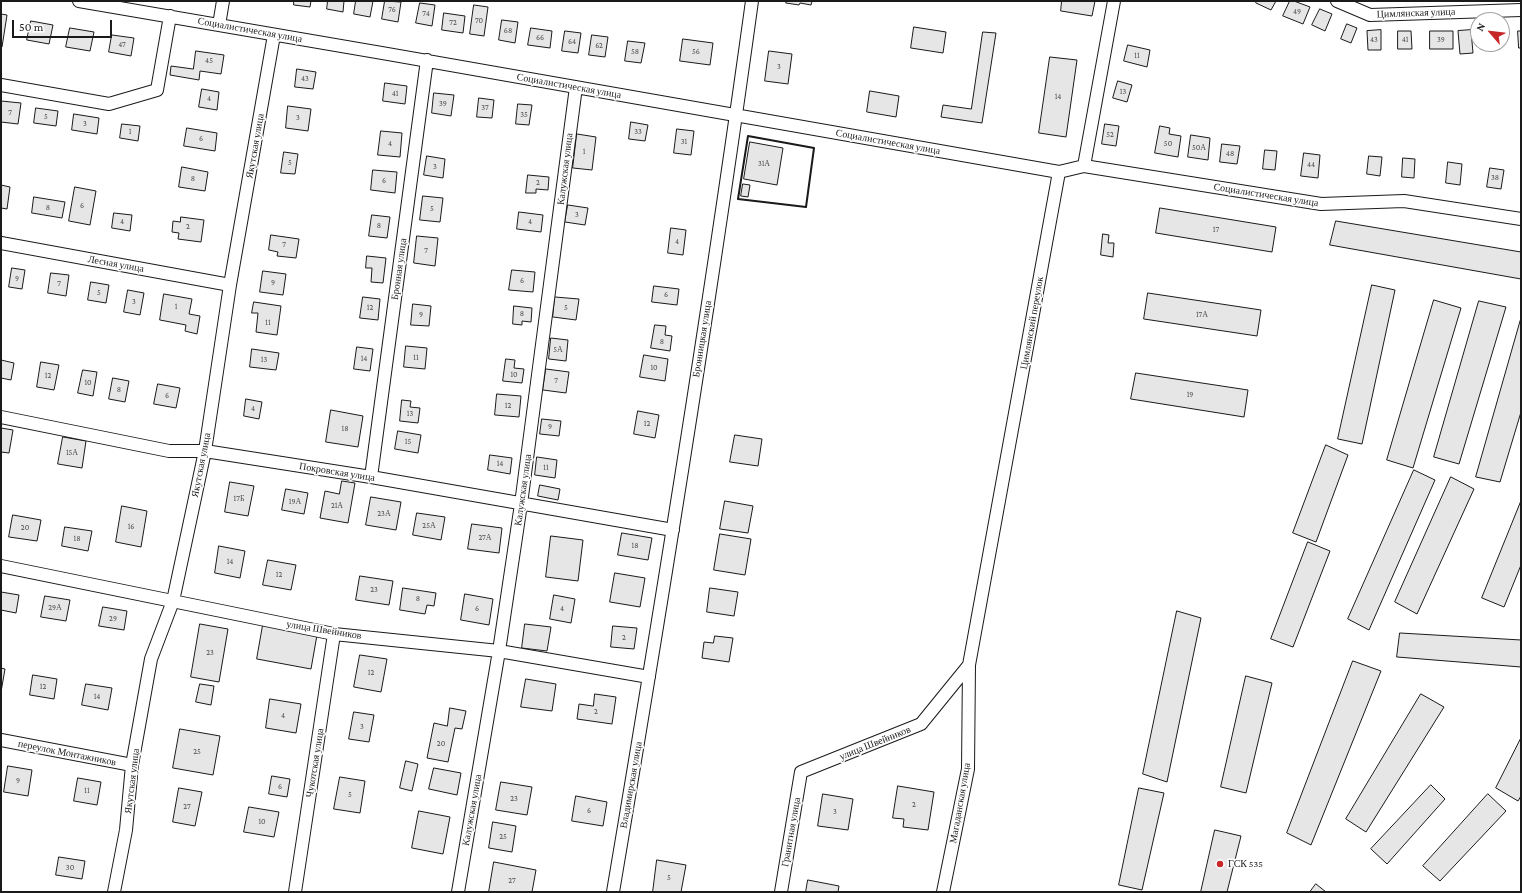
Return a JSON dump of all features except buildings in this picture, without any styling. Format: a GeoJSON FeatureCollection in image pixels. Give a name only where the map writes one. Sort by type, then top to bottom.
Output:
{"type":"FeatureCollection","features":[{"type":"Feature","properties":{"kind":"street","name":"Социалистическая улица"},"geometry":{"type":"LineString","coordinates":[[79,1],[427,60],[736,116],[1059,172]]}},
{"type":"Feature","properties":{"kind":"street"},"geometry":{"type":"LineString","coordinates":[[219,25],[223,1]]}},
{"type":"Feature","properties":{"kind":"street","name":"Бронницкая улица"},"geometry":{"type":"LineString","coordinates":[[649,677],[673,530],[752,1]]}},
{"type":"Feature","properties":{"kind":"street"},"geometry":{"type":"LineString","coordinates":[[1059,172],[1084,166],[1114,1]]}},
{"type":"Feature","properties":{"kind":"street","name":"Цимлянская улица"},"geometry":{"type":"LineString","coordinates":[[1338,1],[1370,15],[1521,10]]}},
{"type":"Feature","properties":{"kind":"street"},"geometry":{"type":"LineString","coordinates":[[1,85],[109,104],[157,90],[170,16]]}},
{"type":"Feature","properties":{"kind":"street","name":"Якутская улица"},"geometry":{"type":"LineString","coordinates":[[114,892],[126,830],[132,765],[151,659],[173,601],[205,451],[230,285],[274,35]]}},
{"type":"Feature","properties":{"kind":"street","name":"Бронная улица"},"geometry":{"type":"LineString","coordinates":[[371,477],[427,60]]}},
{"type":"Feature","properties":{"kind":"street","name":"Калужская улица"},"geometry":{"type":"LineString","coordinates":[[458,892],[499,651],[521,504],[576,86]]}},
{"type":"Feature","properties":{"kind":"street","name":"Социалистическая улица"},"geometry":{"type":"LineString","coordinates":[[1084,166],[1321,204],[1404,201],[1521,219]]}},
{"type":"Feature","properties":{"kind":"street","name":"Цимлянский переулок"},"geometry":{"type":"LineString","coordinates":[[969,665],[1059,172]]}},
{"type":"Feature","properties":{"kind":"street","name":"Лесная улица"},"geometry":{"type":"LineString","coordinates":[[1,243],[230,285]]}},
{"type":"Feature","properties":{"kind":"street","name":"Покровская улица"},"geometry":{"type":"LineString","coordinates":[[1,417],[169,451],[205,451],[371,477],[673,530]]}},
{"type":"Feature","properties":{"kind":"street","name":"улица Швейников"},"geometry":{"type":"LineString","coordinates":[[1,566],[334,634],[499,651],[649,677]]}},
{"type":"Feature","properties":{"kind":"street","name":"Чукотская улица"},"geometry":{"type":"LineString","coordinates":[[296,892],[334,634]]}},
{"type":"Feature","properties":{"kind":"street","name":"улица Швейников"},"geometry":{"type":"LineString","coordinates":[[802,772],[921,724],[969,665]]}},
{"type":"Feature","properties":{"kind":"street","name":"Магаданская улица"},"geometry":{"type":"LineString","coordinates":[[943,892],[968,769],[969,665]]}},
{"type":"Feature","properties":{"kind":"street","name":"Владимирская улица"},"geometry":{"type":"LineString","coordinates":[[613,892],[649,677]]}},
{"type":"Feature","properties":{"kind":"street","name":"переулок Монтажников"},"geometry":{"type":"LineString","coordinates":[[1,740],[132,765]]}},
{"type":"Feature","properties":{"kind":"street","name":"Гранитная улица"},"geometry":{"type":"LineString","coordinates":[[781,892],[802,772]]}},
{"type":"Feature","properties":{"kind":"wall"},"geometry":{"type":"LineString","coordinates":[[748,136],[814,148],[806,207],[738,199],[748,136]]}},
{"type":"Feature","properties":{"kind":"place","name":"ГСК 535"},"geometry":{"type":"Point","coordinates":[1220,864]}}]}
